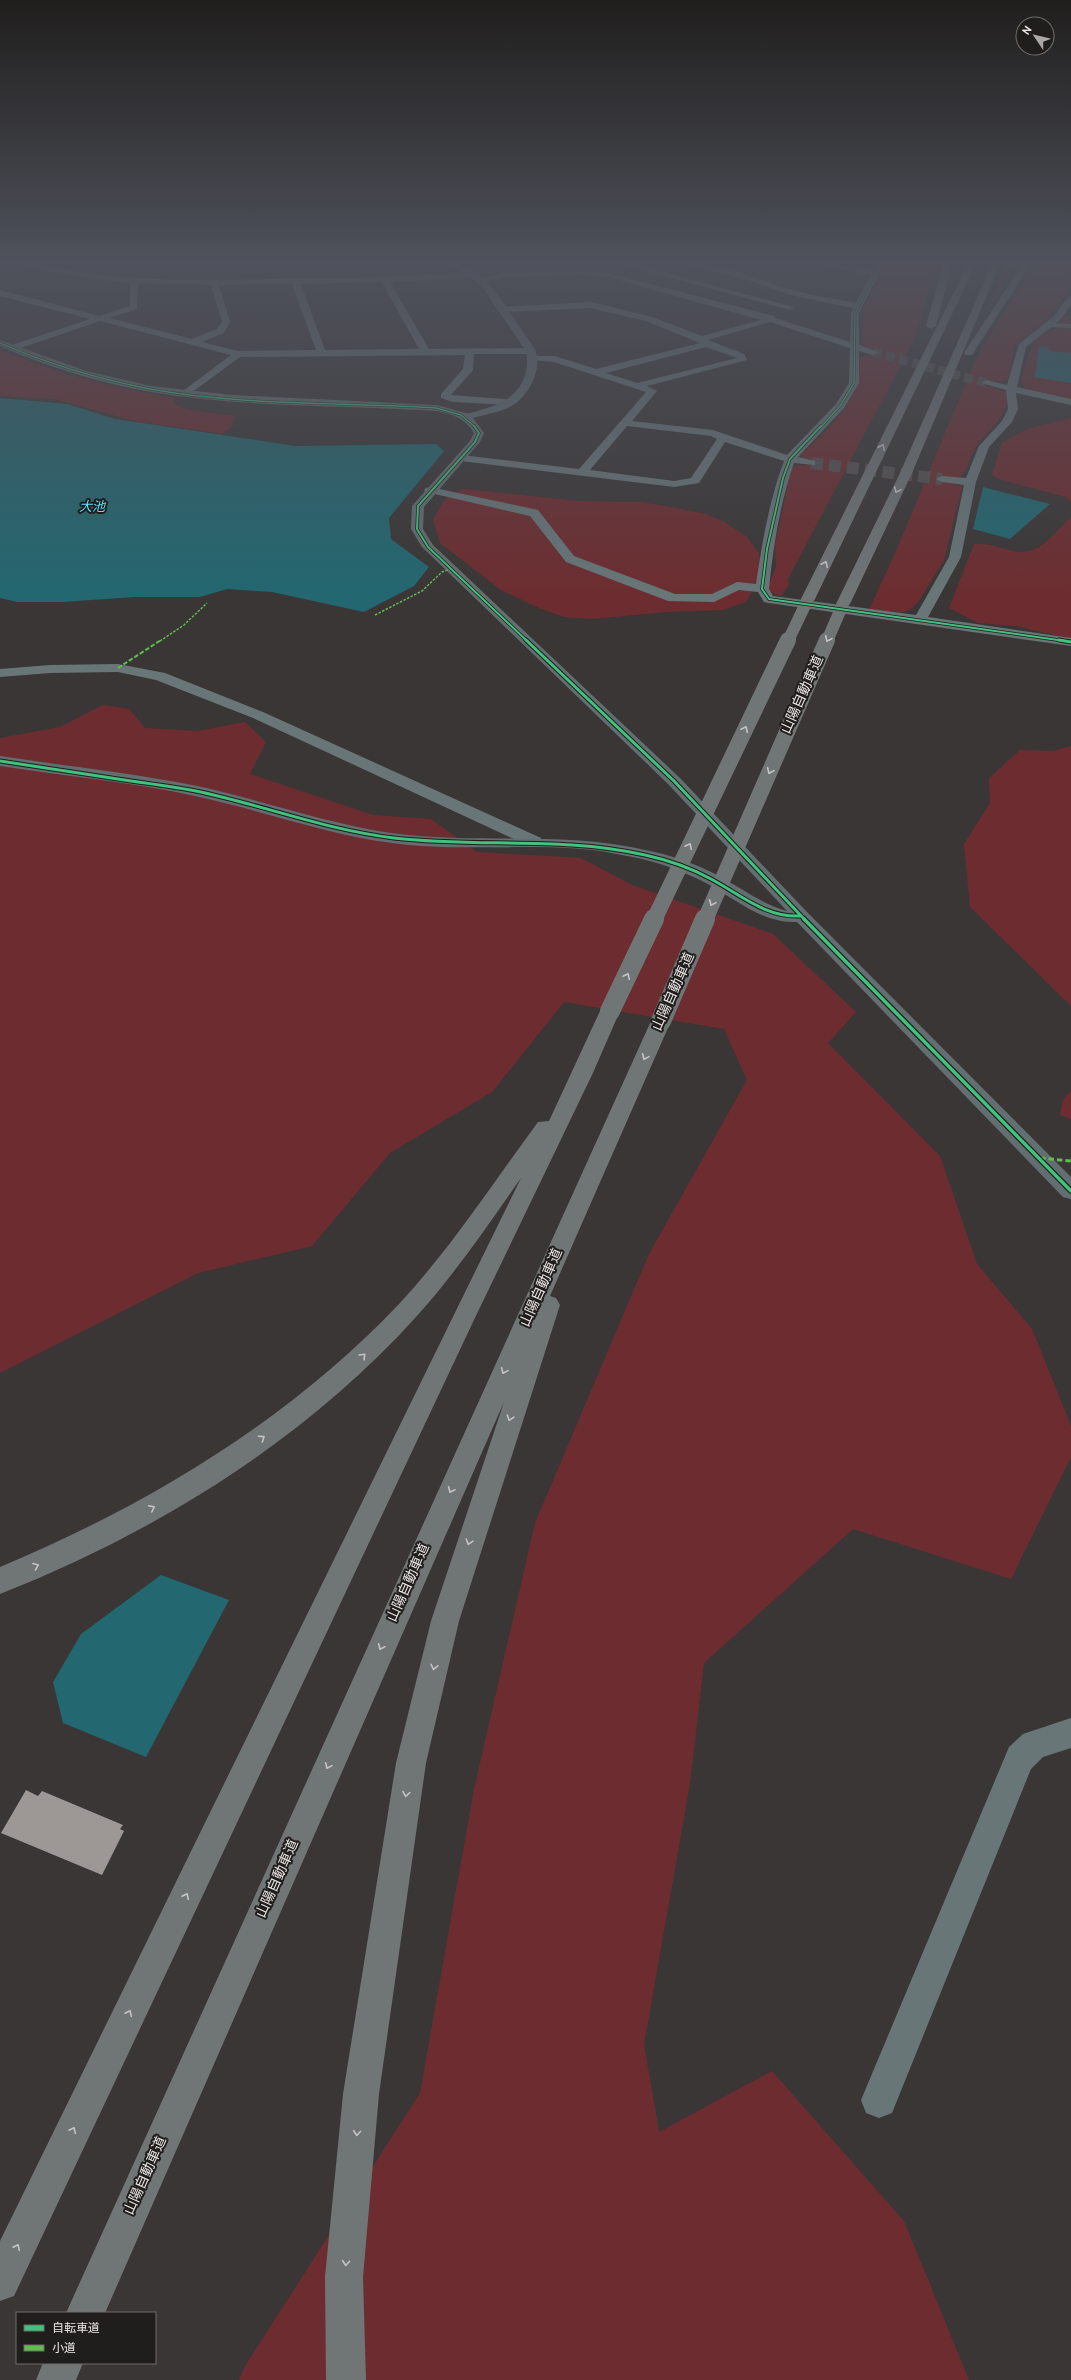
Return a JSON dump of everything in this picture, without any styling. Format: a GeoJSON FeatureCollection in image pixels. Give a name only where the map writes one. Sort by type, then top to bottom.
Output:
{"type":"FeatureCollection","features":[{"type":"Feature","properties":{"kind":"highway","name":"山陽自動車道"},"geometry":{"type":"LineString","coordinates":[[85,2312],[661,1021],[843,604],[906,473],[949,373]]}},
{"type":"Feature","properties":{"kind":"highway"},"geometry":{"type":"LineString","coordinates":[[906,473],[958,373]]}},
{"type":"Feature","properties":{"kind":"highway"},"geometry":{"type":"LineString","coordinates":[[0,2282],[461,1322],[582,1075],[610,1011],[917,375]]}},
{"type":"Feature","properties":{"kind":"highway"},"geometry":{"type":"LineString","coordinates":[[0,1581],[43,1564],[174,1497],[270,1432],[352,1368],[408,1309],[452,1256],[582,1075]]}},
{"type":"Feature","properties":{"kind":"highway"},"geometry":{"type":"LineString","coordinates":[[346,2380],[344,2277],[361,2094],[386,1919],[411,1763],[445,1621],[487,1485],[589,1182]]}},
{"type":"Feature","properties":{"kind":"highway"},"geometry":{"type":"LineString","coordinates":[[56,2380],[63,2364]]}},
{"type":"Feature","properties":{"kind":"street"},"geometry":{"type":"LineString","coordinates":[[82,373],[112,381],[187,393],[248,399],[436,408],[458,413],[466,417],[474,424],[479,433],[475,442],[430,490],[418,506],[417,529],[428,547],[674,781],[801,916],[1071,1191]]}},
{"type":"Feature","properties":{"kind":"street"},"geometry":{"type":"LineString","coordinates":[[187,393],[213,373]]}},
{"type":"Feature","properties":{"kind":"street"},"geometry":{"type":"LineString","coordinates":[[465,373],[445,396],[453,399],[511,402]]}},
{"type":"Feature","properties":{"kind":"street"},"geometry":{"type":"LineString","coordinates":[[466,417],[511,402],[528,382],[531,373]]}},
{"type":"Feature","properties":{"kind":"street"},"geometry":{"type":"LineString","coordinates":[[582,473],[652,390],[600,373]]}},
{"type":"Feature","properties":{"kind":"street"},"geometry":{"type":"LineString","coordinates":[[639,385],[688,373]]}},
{"type":"Feature","properties":{"kind":"street"},"geometry":{"type":"LineString","coordinates":[[854,373],[854,383],[840,406],[790,460],[777,499],[762,589],[769,599],[998,630],[1071,642]]}},
{"type":"Feature","properties":{"kind":"street"},"geometry":{"type":"LineString","coordinates":[[919,620],[955,557],[970,482],[984,446],[1007,422],[1014,409],[1012,390],[1016,373]]}},
{"type":"Feature","properties":{"kind":"street"},"geometry":{"type":"LineString","coordinates":[[986,383],[1071,402]]}},
{"type":"Feature","properties":{"kind":"street"},"geometry":{"type":"LineString","coordinates":[[625,423],[713,433],[723,438],[790,460],[811,463]]}},
{"type":"Feature","properties":{"kind":"street"},"geometry":{"type":"LineString","coordinates":[[461,458],[674,484],[695,481],[723,438]]}},
{"type":"Feature","properties":{"kind":"street"},"geometry":{"type":"LineString","coordinates":[[942,479],[970,482]]}},
{"type":"Feature","properties":{"kind":"street"},"geometry":{"type":"LineString","coordinates":[[430,490],[534,513],[570,559],[673,598],[714,598],[737,586],[762,589]]}},
{"type":"Feature","properties":{"kind":"street"},"geometry":{"type":"LineString","coordinates":[[0,673],[50,669],[118,668],[160,676],[258,714],[535,842]]}},
{"type":"Feature","properties":{"kind":"street"},"geometry":{"type":"LineString","coordinates":[[0,761],[196,791],[340,828],[393,838],[447,842],[535,842],[594,846],[647,855],[710,878],[766,910],[785,917],[801,916]]}},
{"type":"Feature","properties":{"kind":"street"},"geometry":{"type":"LineString","coordinates":[[879,2100],[1020,1758],[1034,1744],[1071,1733]]}},
{"type":"Feature","properties":{"kind":"shaded area"},"geometry":{"type":"Polygon","coordinates":[[[0,373],[64,373],[129,390],[174,398],[174,404],[187,409],[235,416],[232,427],[222,434],[135,421],[54,399],[0,396],[0,373]]]}},
{"type":"Feature","properties":{"kind":"shaded area"},"geometry":{"type":"Polygon","coordinates":[[[860,373],[897,373],[788,579],[789,585],[781,596],[772,593],[768,588],[776,566],[775,545],[791,470],[796,465],[807,465],[809,461],[803,459],[801,455],[822,435],[842,412],[851,399],[857,386],[860,373]]]}},
{"type":"Feature","properties":{"kind":"shaded area"},"geometry":{"type":"Polygon","coordinates":[[[970,373],[1009,373],[1005,382],[988,381],[981,384],[1006,392],[1009,396],[1000,419],[977,446],[963,474],[952,483],[962,487],[944,560],[919,601],[911,609],[904,612],[869,610],[899,544],[970,373]]]}},
{"type":"Feature","properties":{"kind":"shaded area"},"geometry":{"type":"Polygon","coordinates":[[[1023,373],[1071,373],[1071,401],[1029,392],[1021,382],[1023,373]]]}},
{"type":"Feature","properties":{"kind":"shaded area"},"geometry":{"type":"Polygon","coordinates":[[[1071,418],[1071,502],[1065,497],[998,479],[992,475],[1002,442],[1028,429],[1071,418]]]}},
{"type":"Feature","properties":{"kind":"shaded area"},"geometry":{"type":"Polygon","coordinates":[[[467,489],[578,501],[643,502],[703,513],[723,521],[746,536],[759,553],[759,578],[746,602],[723,610],[666,612],[592,619],[564,617],[539,608],[501,590],[440,543],[433,520],[442,504],[449,496],[460,490],[467,489]]]}},
{"type":"Feature","properties":{"kind":"shaded area"},"geometry":{"type":"Polygon","coordinates":[[[1071,517],[1071,639],[1016,626],[978,623],[949,608],[974,544],[993,545],[1019,552],[1027,552],[1048,540],[1071,517]]]}},
{"type":"Feature","properties":{"kind":"shaded area"},"geometry":{"type":"Polygon","coordinates":[[[103,705],[129,709],[145,728],[198,731],[245,722],[266,742],[250,774],[373,815],[431,819],[477,852],[581,858],[632,885],[773,934],[856,1012],[828,1043],[940,1156],[977,1264],[1032,1329],[1071,1426],[1071,1457],[1011,1579],[853,1529],[704,1663],[690,1784],[644,2044],[659,2132],[772,2071],[904,2221],[969,2380],[239,2380],[245,2366],[420,2093],[474,1789],[535,1523],[649,1254],[747,1080],[724,1029],[564,1002],[492,1092],[390,1153],[312,1246],[198,1273],[0,1373],[0,738],[60,727],[103,705]]]}},
{"type":"Feature","properties":{"kind":"shaded area"},"geometry":{"type":"Polygon","coordinates":[[[1071,746],[1071,1006],[970,907],[964,844],[990,803],[989,778],[1020,750],[1053,751],[1071,746]]]}},
{"type":"Feature","properties":{"kind":"shaded area"},"geometry":{"type":"Polygon","coordinates":[[[1071,1091],[1071,1119],[1060,1115],[1063,1100],[1071,1091]]]}},
{"type":"Feature","properties":{"kind":"water"},"geometry":{"type":"Polygon","coordinates":[[[1035,373],[1071,373],[1071,383],[1033,377],[1035,373]]]}},
{"type":"Feature","properties":{"kind":"water","name":"大池"},"geometry":{"type":"Polygon","coordinates":[[[0,398],[67,404],[115,419],[296,446],[436,444],[444,451],[389,518],[391,539],[429,567],[414,586],[364,612],[272,592],[227,589],[200,597],[135,597],[63,602],[17,602],[0,598],[0,398]]]}},
{"type":"Feature","properties":{"kind":"water"},"geometry":{"type":"Polygon","coordinates":[[[983,487],[1050,504],[1010,539],[973,529],[983,487]]]}},
{"type":"Feature","properties":{"kind":"water"},"geometry":{"type":"Polygon","coordinates":[[[161,1575],[229,1600],[146,1757],[63,1723],[53,1682],[81,1634],[161,1575]]]}},
{"type":"Feature","properties":{"kind":"building"},"geometry":{"type":"Polygon","coordinates":[[[26,1790],[38,1796],[42,1791],[123,1825],[120,1829],[124,1831],[102,1875],[1,1833],[26,1790]]]}},
{"type":"Feature","properties":{"kind":"tunnel"},"geometry":{"type":"LineString","coordinates":[[950,373],[986,383]]}},
{"type":"Feature","properties":{"kind":"tunnel"},"geometry":{"type":"LineString","coordinates":[[811,463],[942,479]]}},
{"type":"Feature","properties":{"kind":"marked path"},"geometry":{"type":"LineString","coordinates":[[375,615],[422,591],[442,572],[450,569]]}},
{"type":"Feature","properties":{"kind":"marked path"},"geometry":{"type":"LineString","coordinates":[[118,668],[184,625],[207,603]]}},
{"type":"Feature","properties":{"kind":"marked path"},"geometry":{"type":"LineString","coordinates":[[1040,1158],[1071,1161]]}},
{"type":"Feature","properties":{"kind":"cycle path"},"geometry":{"type":"LineString","coordinates":[[80,373],[151,389],[191,394],[232,398],[436,408],[456,412],[471,422],[479,433],[475,442],[418,506],[417,529],[428,547],[674,781],[801,916],[1071,1191]]}},
{"type":"Feature","properties":{"kind":"cycle path"},"geometry":{"type":"LineString","coordinates":[[854,373],[854,383],[840,406],[790,459],[783,478],[767,549],[762,589],[769,599],[998,630],[1071,642]]}},
{"type":"Feature","properties":{"kind":"cycle path"},"geometry":{"type":"LineString","coordinates":[[0,761],[196,791],[340,829],[393,838],[447,842],[535,842],[594,845],[647,855],[680,865],[710,878],[765,910],[785,917],[801,916]]}}]}
